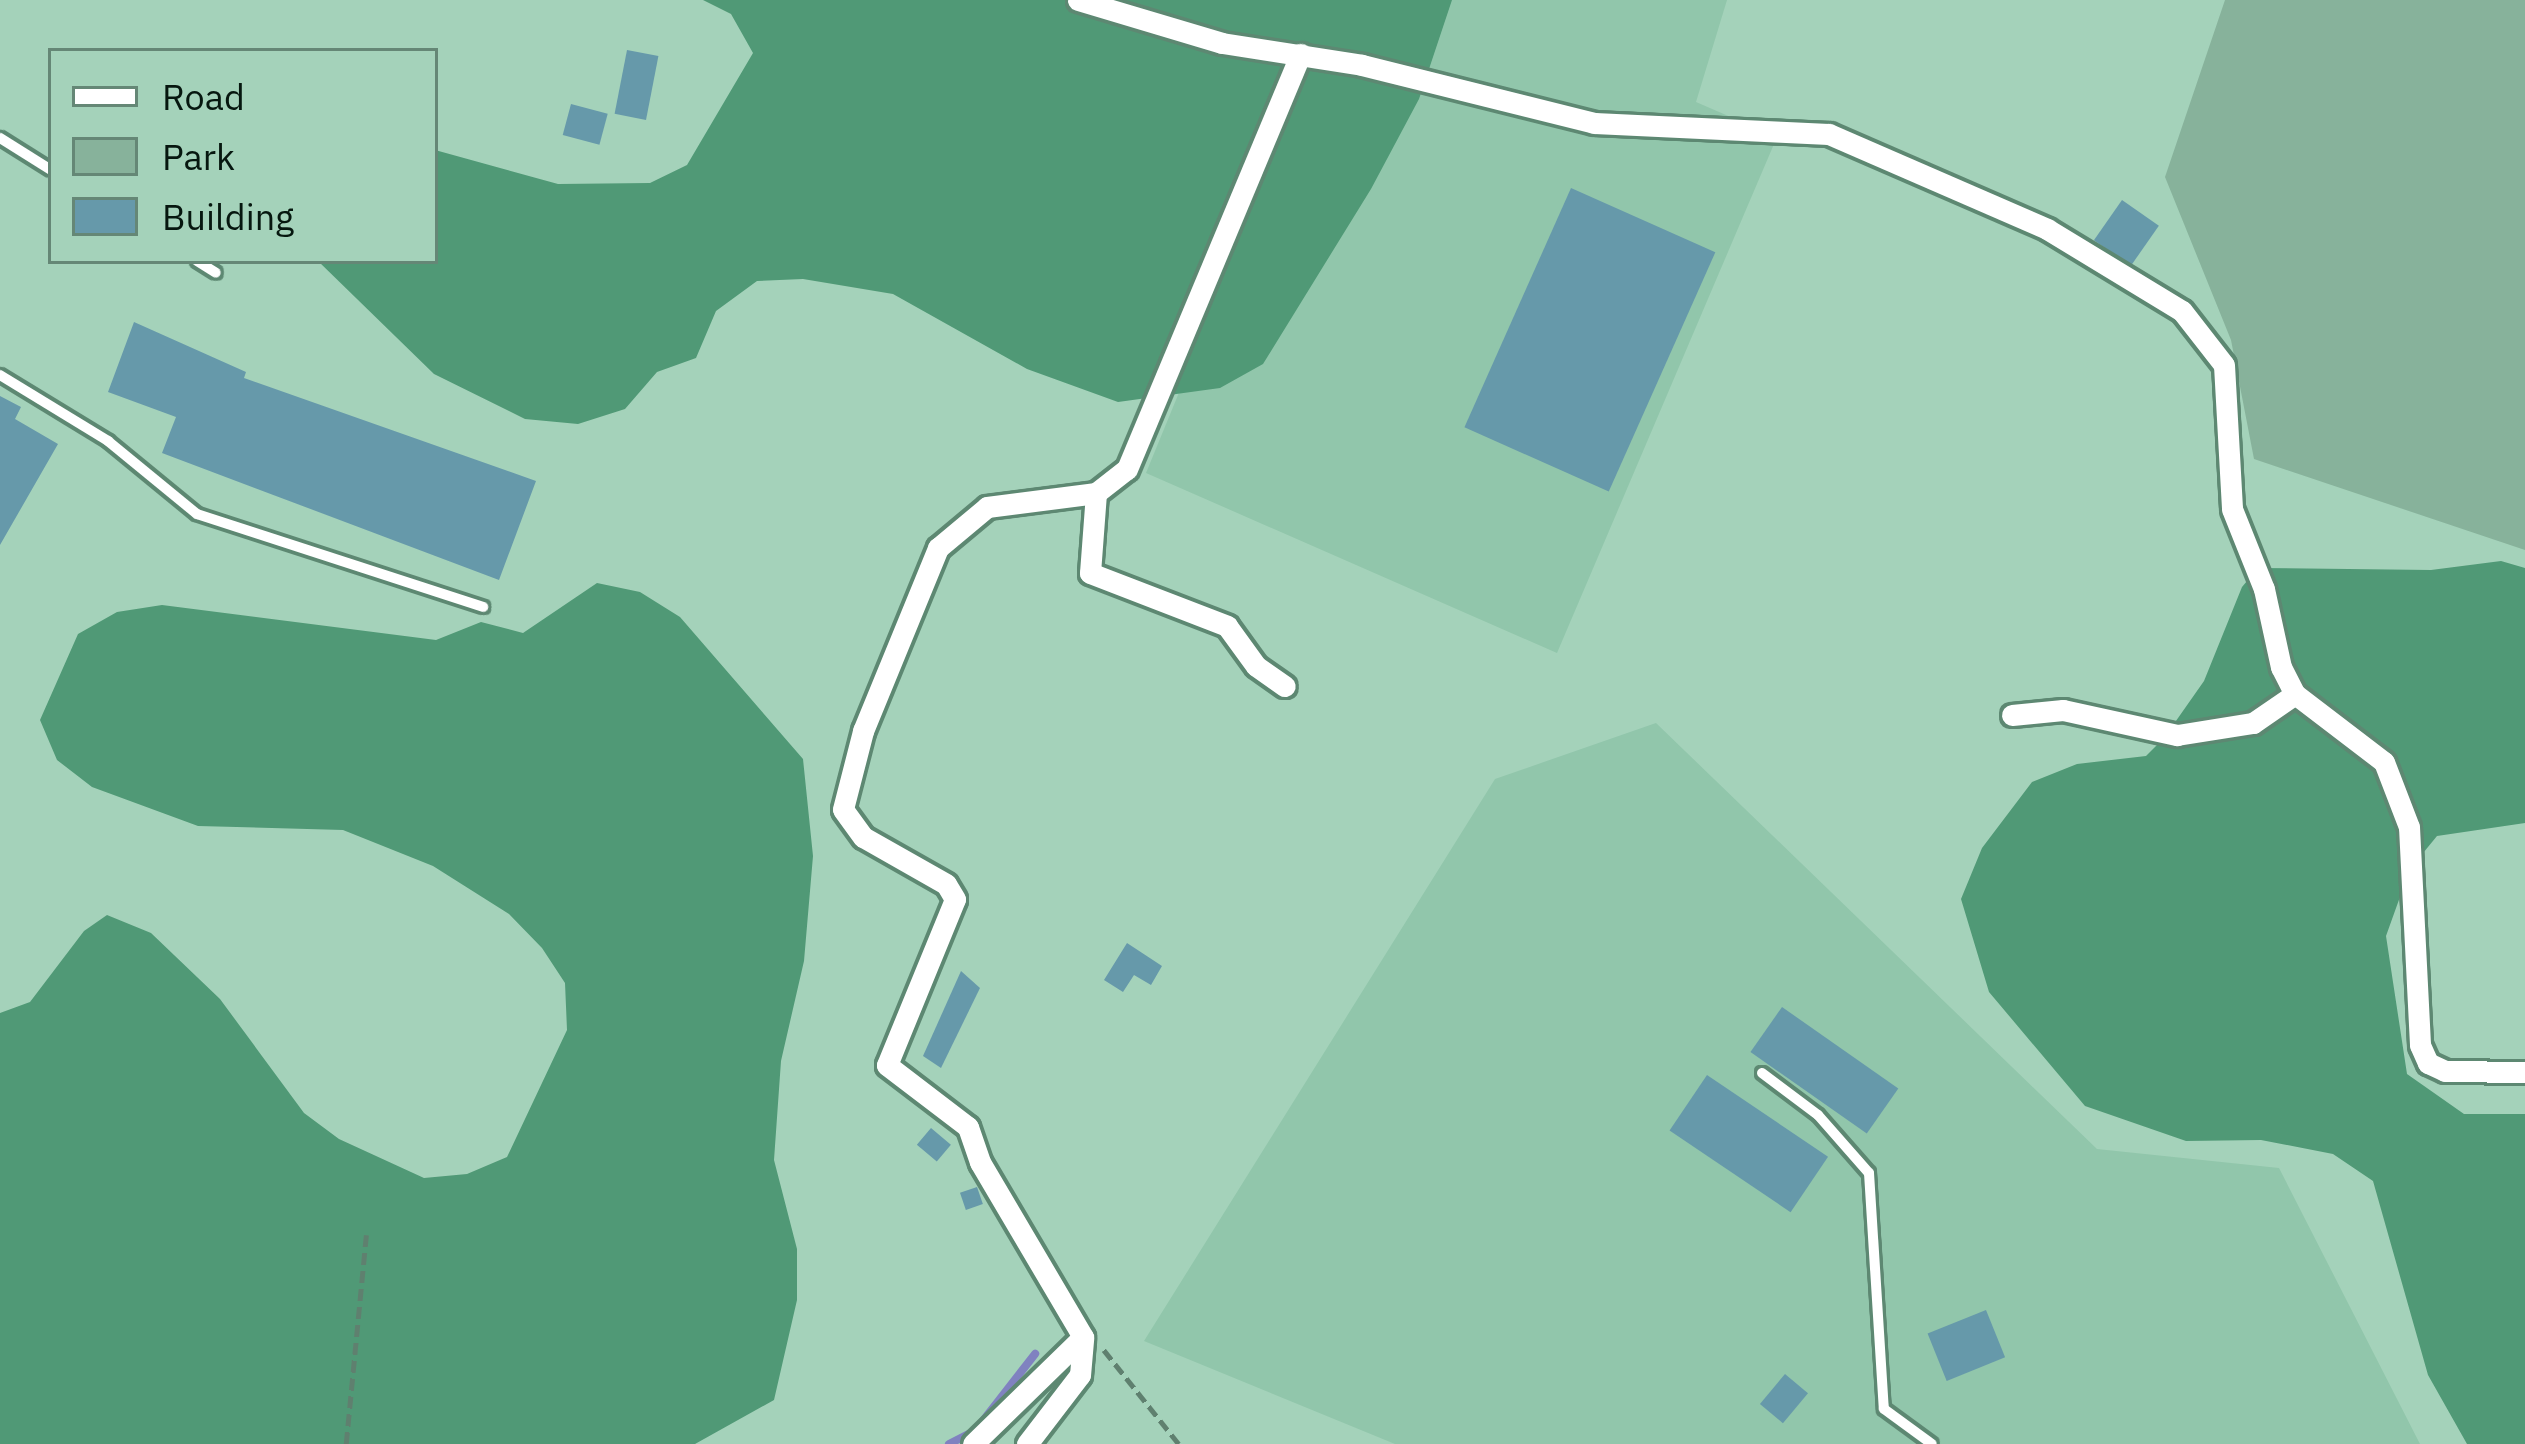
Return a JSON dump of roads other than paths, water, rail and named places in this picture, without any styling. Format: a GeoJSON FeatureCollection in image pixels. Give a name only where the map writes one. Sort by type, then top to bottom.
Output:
{"type":"FeatureCollection","features":[{"type":"Feature","properties":{"kind":"street"},"geometry":{"type":"LineString","coordinates":[[1078,0],[1222,43],[1301,54],[1594,123],[1829,134],[2047,229],[2182,311],[2224,365],[2232,509],[2295,694],[2384,762],[2398,793],[2418,900],[2420,1045],[2428,1063],[2445,1071],[2525,1072]]}},
{"type":"Feature","properties":{"kind":"street"},"geometry":{"type":"LineString","coordinates":[[1027,1444],[1080,1375],[1083,1337],[980,1162],[968,1127],[887,1065],[955,899],[946,884],[863,837],[843,809],[863,731],[938,548],[987,507],[1096,493],[1126,469],[1301,54]]}},
{"type":"Feature","properties":{"kind":"street"},"geometry":{"type":"LineString","coordinates":[[1096,493],[1090,573],[1227,626],[1246,642],[1256,666],[1285,686]]}},
{"type":"Feature","properties":{"kind":"street"},"geometry":{"type":"LineString","coordinates":[[2012,715],[2063,710],[2177,735],[2253,723],[2295,694]]}},
{"type":"Feature","properties":{"kind":"street"},"geometry":{"type":"LineString","coordinates":[[973,1444],[1083,1337]]}},
{"type":"Feature","properties":{"kind":"lane"},"geometry":{"type":"LineString","coordinates":[[0,138],[48,168]]}},
{"type":"Feature","properties":{"kind":"lane"},"geometry":{"type":"LineString","coordinates":[[202,264],[216,273]]}},
{"type":"Feature","properties":{"kind":"lane"},"geometry":{"type":"LineString","coordinates":[[0,375],[108,441],[197,514],[483,607]]}},
{"type":"Feature","properties":{"kind":"lane"},"geometry":{"type":"LineString","coordinates":[[1762,1073],[1818,1115],[1868,1173],[1884,1409],[1932,1444]]}},
{"type":"Feature","properties":{"kind":"waterway"},"geometry":{"type":"LineString","coordinates":[[949,1444],[975,1431],[1035,1354]]}}]}
